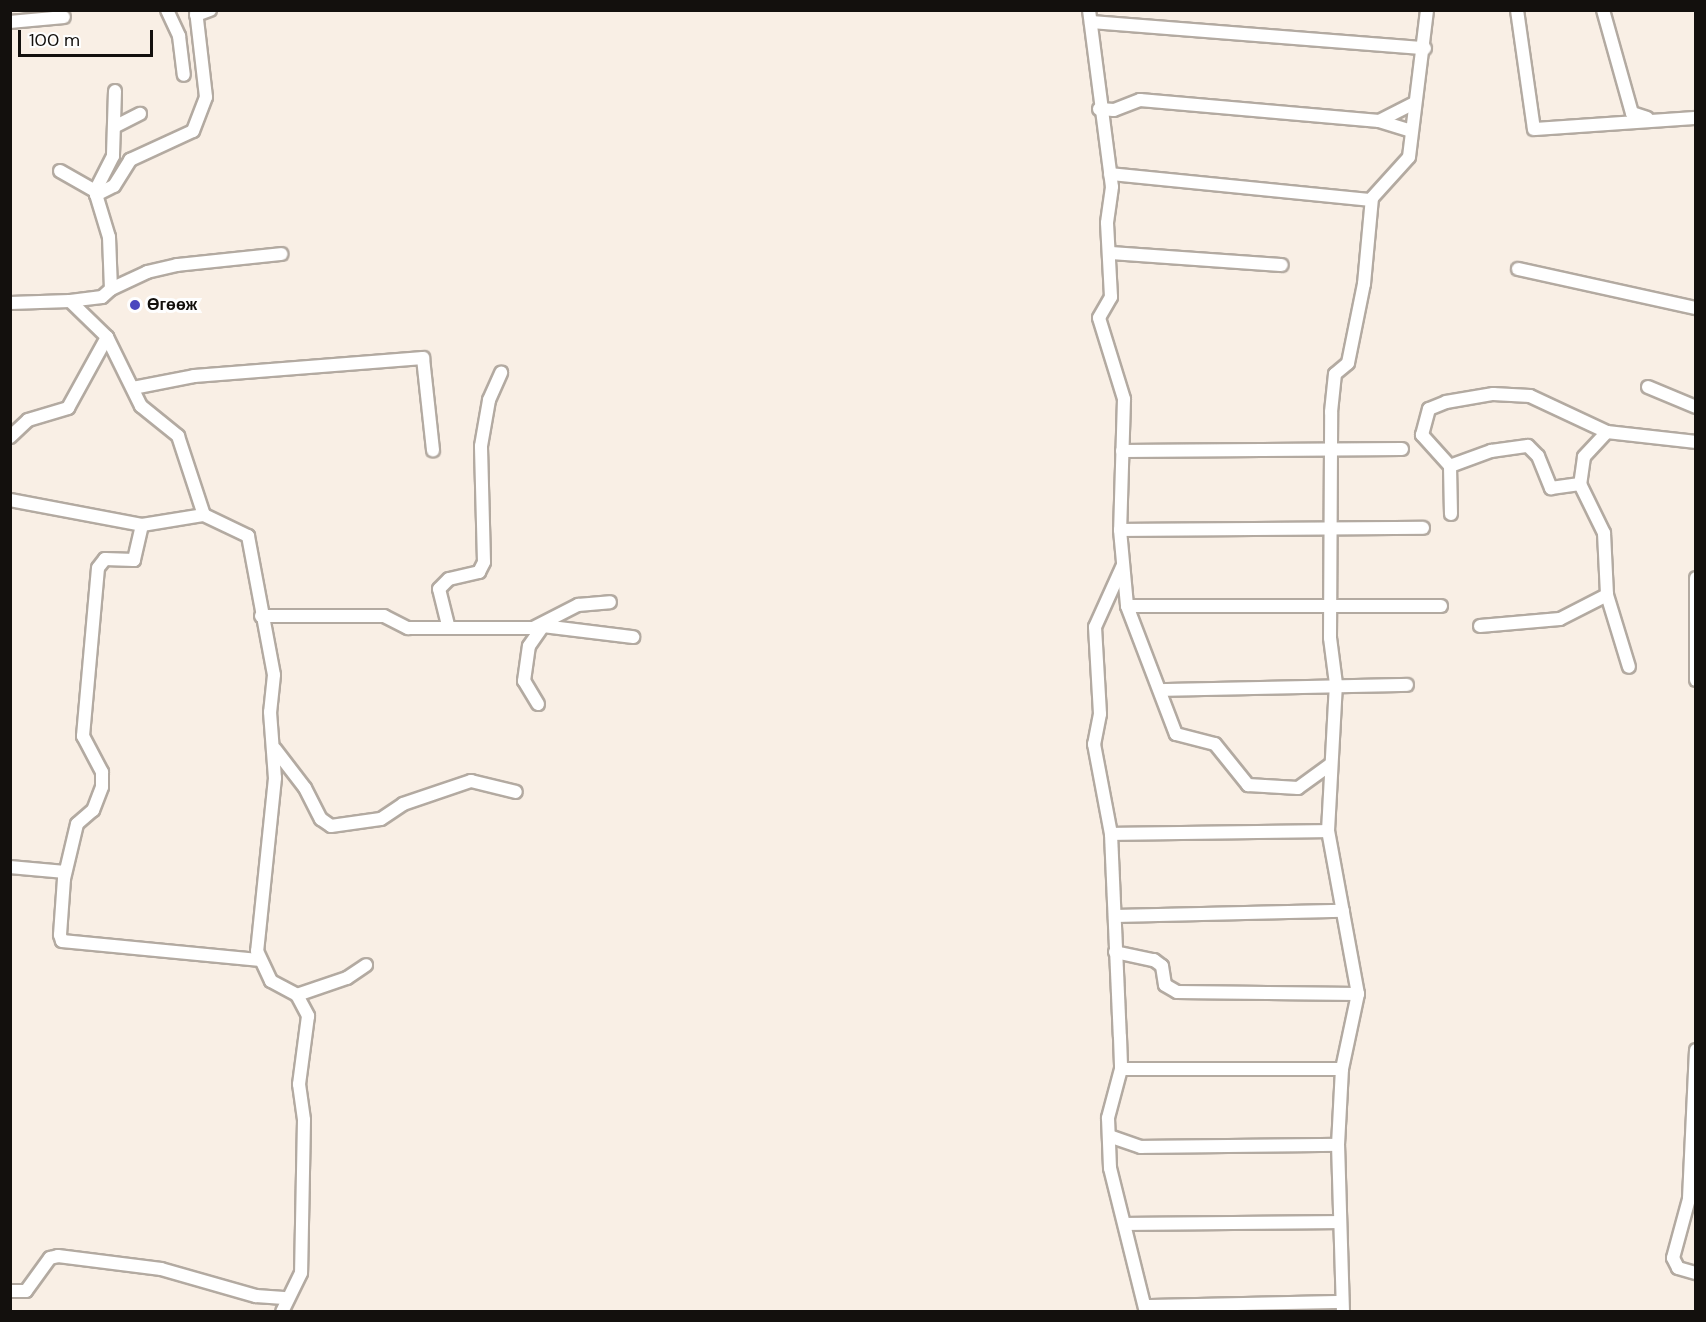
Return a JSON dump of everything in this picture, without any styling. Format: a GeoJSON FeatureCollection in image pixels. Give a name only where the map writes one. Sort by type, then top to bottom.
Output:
{"type":"FeatureCollection","features":[{"type":"Feature","properties":{"kind":"street"},"geometry":{"type":"LineString","coordinates":[[167,10],[179,36],[184,75]]}},
{"type":"Feature","properties":{"kind":"street"},"geometry":{"type":"LineString","coordinates":[[95,193],[114,186],[130,160],[193,130],[206,97],[196,13],[210,10]]}},
{"type":"Feature","properties":{"kind":"street"},"geometry":{"type":"LineString","coordinates":[[1123,565],[1102,603],[1093,642],[1100,714],[1094,744],[1111,834],[1121,1069],[1108,1118],[1110,1168],[1127,1224],[1146,1309],[1343,1306],[1338,1145],[1342,1069],[1358,994],[1328,831],[1336,684],[1330,606],[1331,451],[1335,374],[1348,363],[1358,318],[1371,200],[1405,166],[1412,131],[1413,105],[1425,48],[1427,10]]}},
{"type":"Feature","properties":{"kind":"street"},"geometry":{"type":"LineString","coordinates":[[1517,10],[1534,129],[1695,117]]}},
{"type":"Feature","properties":{"kind":"street"},"geometry":{"type":"LineString","coordinates":[[1603,10],[1632,113],[1672,120]]}},
{"type":"Feature","properties":{"kind":"street"},"geometry":{"type":"LineString","coordinates":[[1330,765],[1298,788],[1248,785],[1215,744],[1176,734],[1127,606],[1120,530],[1124,399],[1099,318],[1111,297],[1110,174],[1099,109],[1090,16],[1425,48]]}},
{"type":"Feature","properties":{"kind":"street"},"geometry":{"type":"LineString","coordinates":[[10,22],[64,17]]}},
{"type":"Feature","properties":{"kind":"street"},"geometry":{"type":"LineString","coordinates":[[95,193],[113,156],[116,126],[115,91]]}},
{"type":"Feature","properties":{"kind":"street"},"geometry":{"type":"LineString","coordinates":[[1099,109],[1114,110],[1140,100],[1379,121],[1412,131]]}},
{"type":"Feature","properties":{"kind":"street"},"geometry":{"type":"LineString","coordinates":[[1379,121],[1413,105]]}},
{"type":"Feature","properties":{"kind":"street"},"geometry":{"type":"LineString","coordinates":[[116,126],[140,114]]}},
{"type":"Feature","properties":{"kind":"street"},"geometry":{"type":"LineString","coordinates":[[60,171],[95,193],[110,237],[111,289]]}},
{"type":"Feature","properties":{"kind":"street"},"geometry":{"type":"LineString","coordinates":[[1110,174],[1371,200]]}},
{"type":"Feature","properties":{"kind":"street"},"geometry":{"type":"LineString","coordinates":[[1110,253],[1282,265]]}},
{"type":"Feature","properties":{"kind":"street"},"geometry":{"type":"LineString","coordinates":[[10,303],[70,301],[102,297],[111,289],[147,272],[281,254]]}},
{"type":"Feature","properties":{"kind":"street"},"geometry":{"type":"LineString","coordinates":[[1518,269],[1695,308]]}},
{"type":"Feature","properties":{"kind":"street"},"geometry":{"type":"LineString","coordinates":[[70,301],[107,337],[141,406],[178,436],[204,515]]}},
{"type":"Feature","properties":{"kind":"street"},"geometry":{"type":"LineString","coordinates":[[10,437],[28,420],[68,408],[107,337]]}},
{"type":"Feature","properties":{"kind":"street"},"geometry":{"type":"LineString","coordinates":[[133,388],[194,376],[423,358],[433,450]]}},
{"type":"Feature","properties":{"kind":"street"},"geometry":{"type":"LineString","coordinates":[[448,625],[439,589],[449,579],[479,572],[484,562],[482,446],[489,400],[501,373]]}},
{"type":"Feature","properties":{"kind":"street"},"geometry":{"type":"LineString","coordinates":[[1648,387],[1695,407]]}},
{"type":"Feature","properties":{"kind":"street"},"geometry":{"type":"LineString","coordinates":[[1451,514],[1450,466],[1429,446],[1422,422],[1429,409],[1475,396],[1530,396],[1607,432],[1695,442]]}},
{"type":"Feature","properties":{"kind":"street"},"geometry":{"type":"LineString","coordinates":[[1607,432],[1584,457],[1580,484],[1604,533],[1607,595],[1629,667]]}},
{"type":"Feature","properties":{"kind":"street"},"geometry":{"type":"LineString","coordinates":[[1450,466],[1491,451],[1528,446],[1538,456],[1551,488],[1580,484]]}},
{"type":"Feature","properties":{"kind":"street"},"geometry":{"type":"LineString","coordinates":[[1122,452],[1402,449]]}},
{"type":"Feature","properties":{"kind":"street"},"geometry":{"type":"LineString","coordinates":[[10,500],[142,525],[204,515],[248,536],[261,616],[274,675],[270,712],[275,749],[258,960],[271,981],[297,995],[308,1016],[299,1084],[304,1120],[301,1273],[284,1298],[282,1311]]}},
{"type":"Feature","properties":{"kind":"street"},"geometry":{"type":"LineString","coordinates":[[142,525],[134,560],[105,559],[98,568],[83,736],[102,772],[102,787],[93,810],[77,824],[65,872],[62,941],[258,960]]}},
{"type":"Feature","properties":{"kind":"street"},"geometry":{"type":"LineString","coordinates":[[1120,530],[1423,528]]}},
{"type":"Feature","properties":{"kind":"street"},"geometry":{"type":"LineString","coordinates":[[1695,579],[1695,680]]}},
{"type":"Feature","properties":{"kind":"street"},"geometry":{"type":"LineString","coordinates":[[1480,626],[1560,619],[1607,595]]}},
{"type":"Feature","properties":{"kind":"street"},"geometry":{"type":"LineString","coordinates":[[538,704],[524,681],[529,646],[543,626],[578,606],[610,602]]}},
{"type":"Feature","properties":{"kind":"street"},"geometry":{"type":"LineString","coordinates":[[1127,606],[1441,606]]}},
{"type":"Feature","properties":{"kind":"street"},"geometry":{"type":"LineString","coordinates":[[261,616],[384,616],[408,628],[448,625],[543,626],[633,637]]}},
{"type":"Feature","properties":{"kind":"street"},"geometry":{"type":"LineString","coordinates":[[1161,690],[1336,684],[1407,685]]}},
{"type":"Feature","properties":{"kind":"street"},"geometry":{"type":"LineString","coordinates":[[275,749],[306,788],[321,819],[331,826],[381,819],[404,804],[471,781],[516,792]]}},
{"type":"Feature","properties":{"kind":"street"},"geometry":{"type":"LineString","coordinates":[[1111,834],[1328,831]]}},
{"type":"Feature","properties":{"kind":"street"},"geometry":{"type":"LineString","coordinates":[[10,867],[65,872]]}},
{"type":"Feature","properties":{"kind":"street"},"geometry":{"type":"LineString","coordinates":[[1115,916],[1343,911]]}},
{"type":"Feature","properties":{"kind":"street"},"geometry":{"type":"LineString","coordinates":[[1115,952],[1154,960],[1162,966],[1165,985],[1177,992],[1358,994]]}},
{"type":"Feature","properties":{"kind":"street"},"geometry":{"type":"LineString","coordinates":[[297,995],[347,978],[366,965]]}},
{"type":"Feature","properties":{"kind":"street"},"geometry":{"type":"LineString","coordinates":[[1695,1050],[1689,1199],[1673,1258],[1678,1268],[1695,1273]]}},
{"type":"Feature","properties":{"kind":"street"},"geometry":{"type":"LineString","coordinates":[[1121,1069],[1342,1069]]}},
{"type":"Feature","properties":{"kind":"street"},"geometry":{"type":"LineString","coordinates":[[1109,1136],[1141,1147],[1338,1145]]}},
{"type":"Feature","properties":{"kind":"street"},"geometry":{"type":"LineString","coordinates":[[1127,1224],[1339,1222]]}},
{"type":"Feature","properties":{"kind":"street"},"geometry":{"type":"LineString","coordinates":[[10,1291],[26,1291],[50,1258],[58,1256],[161,1269],[256,1296],[284,1298]]}},
{"type":"Feature","properties":{"kind":"place","name":"Өгөөж"},"geometry":{"type":"Point","coordinates":[135,305]}}]}
